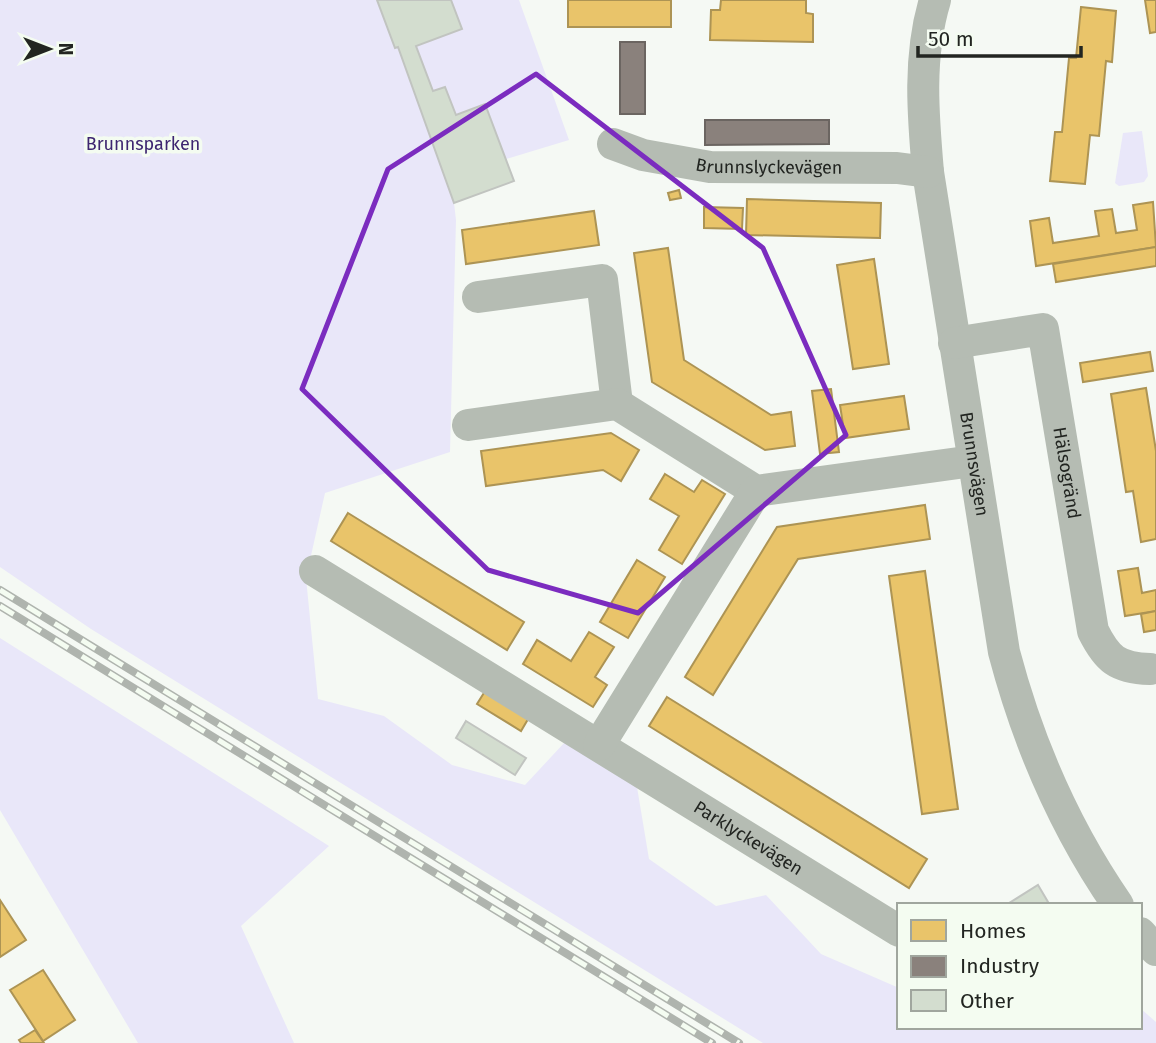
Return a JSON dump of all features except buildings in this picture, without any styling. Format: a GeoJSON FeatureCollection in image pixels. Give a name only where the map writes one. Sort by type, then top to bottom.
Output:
{"type":"FeatureCollection","features":[{"type":"Feature","properties":{"kind":"street","name":"Brunnsvägen"},"geometry":{"type":"LineString","coordinates":[[934,0],[927,28],[923,75],[928,172],[1004,652],[1018,706],[1044,775],[1080,846],[1117,903]]}},
{"type":"Feature","properties":{"kind":"street","name":"Brunnslyckevägen"},"geometry":{"type":"LineString","coordinates":[[613,144],[643,155],[710,167],[863,168],[928,172]]}},
{"type":"Feature","properties":{"kind":"street"},"geometry":{"type":"LineString","coordinates":[[478,297],[603,280],[617,404]]}},
{"type":"Feature","properties":{"kind":"street","name":"Hälsogränd"},"geometry":{"type":"LineString","coordinates":[[954,343],[1043,329],[1093,631],[1102,650],[1116,663],[1133,669],[1150,669]]}},
{"type":"Feature","properties":{"kind":"street"},"geometry":{"type":"LineString","coordinates":[[468,425],[617,404],[756,491],[973,461]]}},
{"type":"Feature","properties":{"kind":"street"},"geometry":{"type":"LineString","coordinates":[[599,745],[756,491]]}},
{"type":"Feature","properties":{"kind":"street","name":"Parklyckevägen"},"geometry":{"type":"LineString","coordinates":[[315,570],[897,930]]}},
{"type":"Feature","properties":{"kind":"street"},"geometry":{"type":"LineString","coordinates":[[1142,935],[1156,950]]}},
{"type":"Feature","properties":{"kind":"highlighted area"},"geometry":{"type":"Polygon","coordinates":[[[536,74],[763,248],[846,435],[638,613],[488,570],[302,389],[388,169],[536,74]]]}},
{"type":"Feature","properties":{"kind":"green space","name":"Brunnsparken"},"geometry":{"type":"Polygon","coordinates":[[[0,0],[519,0],[569,140],[506,159],[514,181],[454,203],[456,220],[450,452],[325,493],[306,578],[318,699],[384,716],[452,765],[525,785],[565,742],[637,787],[649,859],[716,906],[766,895],[821,954],[897,987],[897,1029],[1142,1029],[1142,1010],[1156,1022],[1156,1043],[763,1043],[91,629],[0,567],[0,0]]]}},
{"type":"Feature","properties":{"kind":"green space"},"geometry":{"type":"Polygon","coordinates":[[[1142,131],[1148,176],[1144,182],[1119,186],[1115,183],[1123,133],[1142,131]]]}},
{"type":"Feature","properties":{"kind":"green space"},"geometry":{"type":"Polygon","coordinates":[[[0,638],[329,846],[241,926],[294,1043],[138,1043],[0,810],[0,638]]]}},
{"type":"Feature","properties":{"kind":"railway"},"geometry":{"type":"LineString","coordinates":[[0,590],[739,1043]]}},
{"type":"Feature","properties":{"kind":"railway"},"geometry":{"type":"LineString","coordinates":[[0,606],[712,1043]]}}]}
